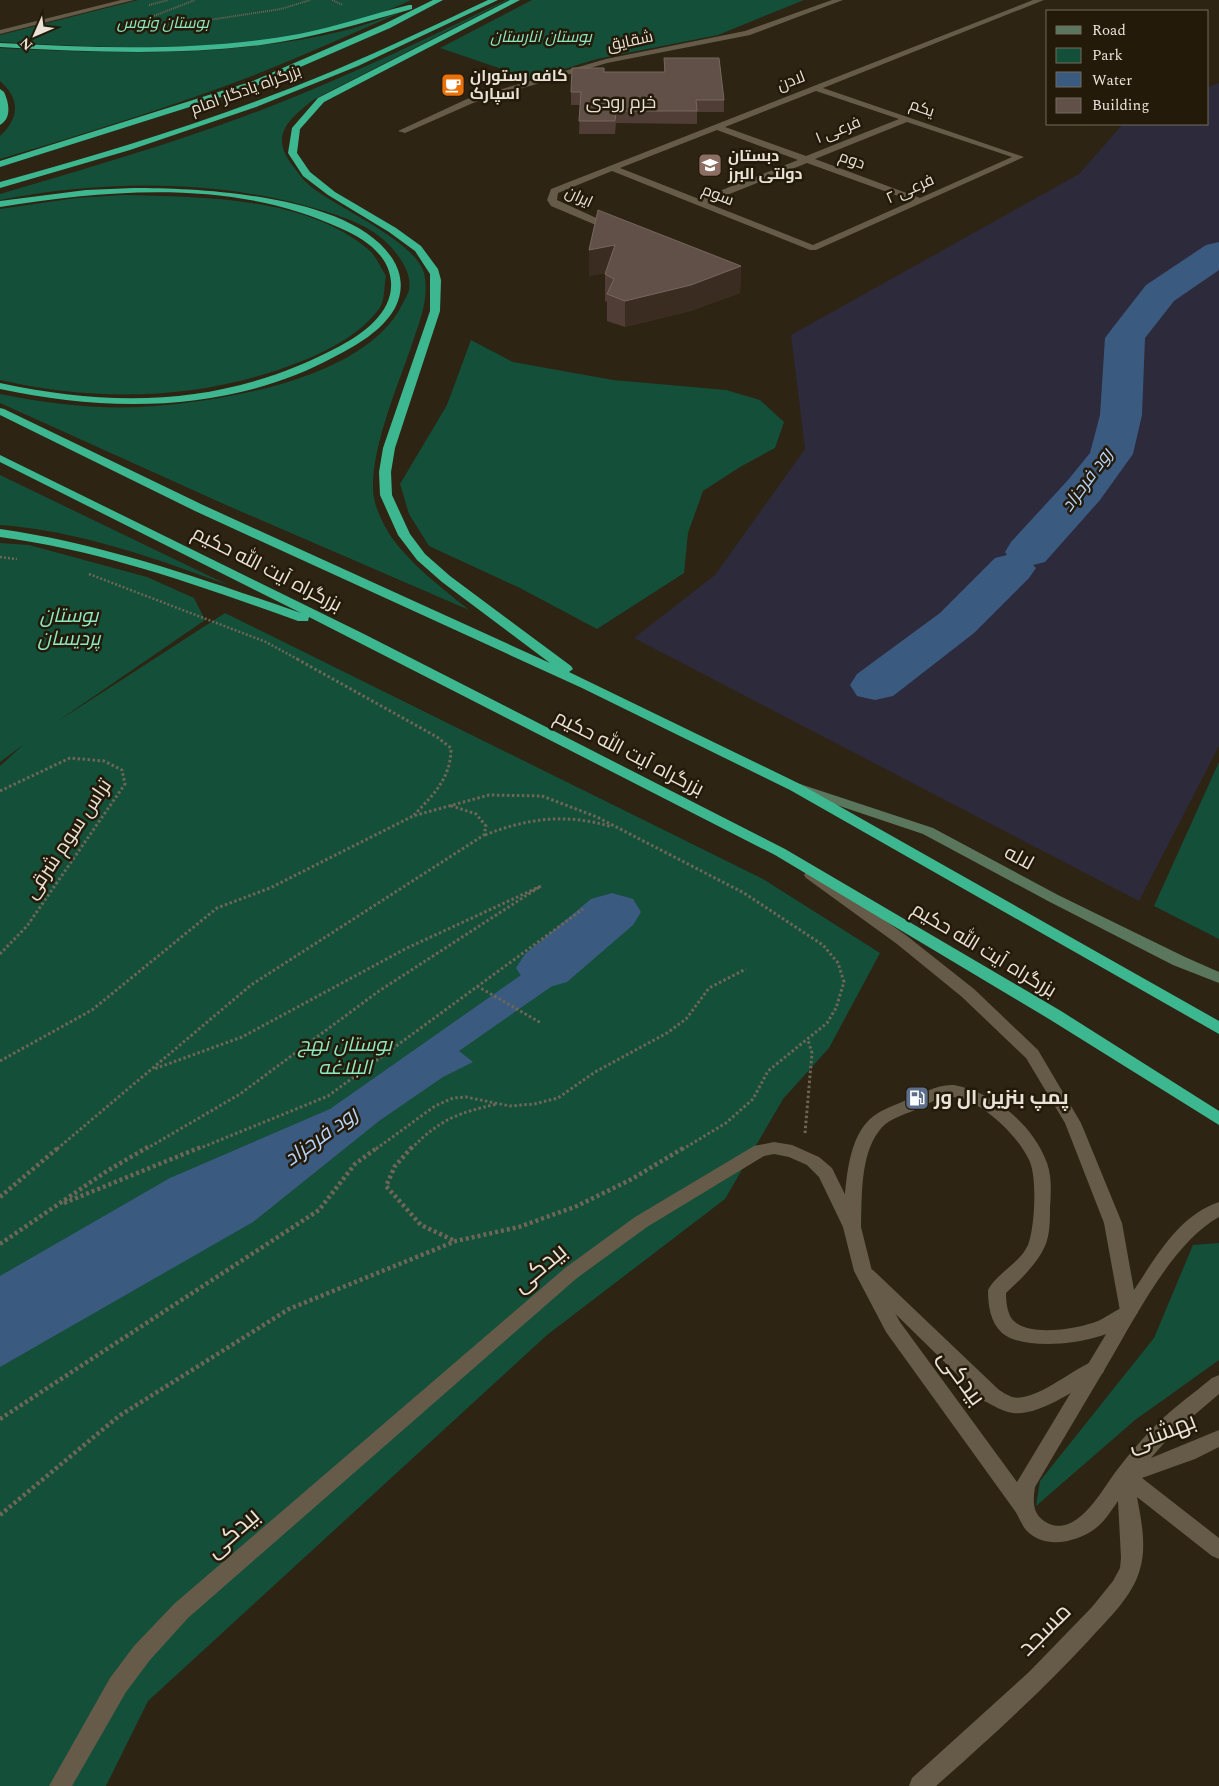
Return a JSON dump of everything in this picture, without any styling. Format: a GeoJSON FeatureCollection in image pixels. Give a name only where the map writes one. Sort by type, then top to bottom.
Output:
{"type":"FeatureCollection","features":[{"type":"Feature","properties":{"kind":"highway"},"geometry":{"type":"LineString","coordinates":[[0,45],[164,50],[237,45],[338,28],[432,0]]}},
{"type":"Feature","properties":{"kind":"highway","name":"بزرگراه یادگار امام"},"geometry":{"type":"LineString","coordinates":[[0,164],[232,92],[344,45],[439,0]]}},
{"type":"Feature","properties":{"kind":"highway","name":"بزرگراه یادگار امام"},"geometry":{"type":"LineString","coordinates":[[0,185],[112,152],[257,102],[336,72],[494,0]]}},
{"type":"Feature","properties":{"kind":"highway"},"geometry":{"type":"LineString","coordinates":[[516,0],[321,100],[298,122],[292,140],[293,154],[296,163],[317,184],[401,236],[418,249],[433,268],[437,290],[435,311],[389,448],[384,472],[386,495],[404,535],[421,557],[446,579],[587,685]]}},
{"type":"Feature","properties":{"kind":"highway"},"geometry":{"type":"LineString","coordinates":[[0,92],[5,105],[3,118],[0,122]]}},
{"type":"Feature","properties":{"kind":"highway"},"geometry":{"type":"LineString","coordinates":[[0,204],[56,196],[121,191],[196,192],[269,202],[323,216],[370,239],[385,254],[394,271],[396,290],[388,310],[376,325],[339,352],[281,377],[231,391],[145,401],[95,400],[51,396],[0,386]]}},
{"type":"Feature","properties":{"kind":"highway","name":"بزرگراه آیت الله حکیم"},"geometry":{"type":"LineString","coordinates":[[0,411],[199,508],[587,685],[795,787],[1219,1028]]}},
{"type":"Feature","properties":{"kind":"highway","name":"بزرگراه آیت الله حکیم"},"geometry":{"type":"LineString","coordinates":[[0,458],[359,637],[780,852],[1055,1015],[1219,1119]]}},
{"type":"Feature","properties":{"kind":"highway"},"geometry":{"type":"LineString","coordinates":[[0,533],[79,545],[126,558],[359,637]]}},
{"type":"Feature","properties":{"kind":"main road","name":"لاله"},"geometry":{"type":"LineString","coordinates":[[795,787],[928,832],[1053,898],[1179,961],[1219,978]]}},
{"type":"Feature","properties":{"kind":"street"},"geometry":{"type":"LineString","coordinates":[[0,32],[130,0]]}},
{"type":"Feature","properties":{"kind":"street","name":"شقایق"},"geometry":{"type":"LineString","coordinates":[[402,131],[470,101],[606,61],[747,33],[839,0]]}},
{"type":"Feature","properties":{"kind":"street","name":"لادن"},"geometry":{"type":"LineString","coordinates":[[554,191],[1040,0]]}},
{"type":"Feature","properties":{"kind":"street","name":"یکم"},"geometry":{"type":"LineString","coordinates":[[815,88],[1020,158]]}},
{"type":"Feature","properties":{"kind":"street","name":"فرعی ۱"},"geometry":{"type":"LineString","coordinates":[[698,203],[907,119]]}},
{"type":"Feature","properties":{"kind":"street","name":"دوم"},"geometry":{"type":"LineString","coordinates":[[717,127],[921,201]]}},
{"type":"Feature","properties":{"kind":"street","name":"فرعی ۲"},"geometry":{"type":"LineString","coordinates":[[813,248],[1020,158]]}},
{"type":"Feature","properties":{"kind":"street","name":"سوم"},"geometry":{"type":"LineString","coordinates":[[612,168],[813,248]]}},
{"type":"Feature","properties":{"kind":"street","name":"ایران"},"geometry":{"type":"LineString","coordinates":[[554,191],[552,200],[554,204],[623,233]]}},
{"type":"Feature","properties":{"kind":"street"},"geometry":{"type":"LineString","coordinates":[[780,852],[902,940],[968,993],[1032,1054],[1073,1123],[1113,1222],[1129,1312]]}},
{"type":"Feature","properties":{"kind":"street"},"geometry":{"type":"LineString","coordinates":[[852,1227],[859,1162],[864,1142],[873,1125],[896,1111],[929,1097],[952,1090],[976,1096],[1004,1117],[1025,1140],[1038,1162],[1042,1216],[1036,1246],[1014,1275],[998,1290],[997,1308],[1008,1327],[1031,1338],[1069,1335],[1100,1328],[1129,1312]]}},
{"type":"Feature","properties":{"kind":"street","name":"بیدکی"},"geometry":{"type":"LineString","coordinates":[[60,1786],[118,1685],[142,1653],[182,1611],[571,1273],[641,1222],[760,1150],[782,1149],[814,1161],[826,1173],[852,1227],[863,1271],[893,1327],[1022,1505],[1034,1525],[1052,1534],[1063,1534],[1088,1523],[1100,1512],[1124,1475],[1164,1429],[1219,1383]]}},
{"type":"Feature","properties":{"kind":"street"},"geometry":{"type":"LineString","coordinates":[[1022,1505],[1025,1486],[1129,1312],[1187,1229],[1201,1218],[1219,1209]]}},
{"type":"Feature","properties":{"kind":"street"},"geometry":{"type":"LineString","coordinates":[[863,1271],[991,1395],[1012,1406],[1026,1404],[1041,1398],[1096,1368]]}},
{"type":"Feature","properties":{"kind":"street","name":"بهشتی"},"geometry":{"type":"LineString","coordinates":[[1124,1475],[1188,1453],[1219,1438]]}},
{"type":"Feature","properties":{"kind":"street"},"geometry":{"type":"LineString","coordinates":[[1124,1475],[1219,1550]]}},
{"type":"Feature","properties":{"kind":"street","name":"مسجد"},"geometry":{"type":"LineString","coordinates":[[925,1784],[1068,1646],[1118,1592],[1130,1571],[1132,1539],[1124,1475]]}},
{"type":"Feature","properties":{"kind":"path"},"geometry":{"type":"LineString","coordinates":[[141,7],[168,0]]}},
{"type":"Feature","properties":{"kind":"path"},"geometry":{"type":"LineString","coordinates":[[138,34],[130,31],[133,24],[150,20],[195,0]]}},
{"type":"Feature","properties":{"kind":"path"},"geometry":{"type":"LineString","coordinates":[[150,20],[176,25],[281,9],[310,0]]}},
{"type":"Feature","properties":{"kind":"path"},"geometry":{"type":"LineString","coordinates":[[172,29],[176,25]]}},
{"type":"Feature","properties":{"kind":"path"},"geometry":{"type":"LineString","coordinates":[[0,557],[18,559]]}},
{"type":"Feature","properties":{"kind":"path"},"geometry":{"type":"LineString","coordinates":[[82,571],[266,642],[437,736],[451,748],[452,766],[441,786],[413,816]]}},
{"type":"Feature","properties":{"kind":"path","name":"تراس سوم شرقی"},"geometry":{"type":"LineString","coordinates":[[0,791],[70,758],[104,761],[122,770],[125,784],[27,926],[0,954]]}},
{"type":"Feature","properties":{"kind":"path"},"geometry":{"type":"LineString","coordinates":[[0,1062],[92,1010],[147,963],[217,908],[270,888],[413,816],[449,804],[489,795],[542,796],[582,811],[625,831],[744,893],[823,945],[838,963],[844,982],[836,1008],[827,1023],[768,1071],[753,1099],[726,1123],[632,1179],[577,1206],[527,1224],[456,1241],[290,1309],[119,1416],[0,1515]]}},
{"type":"Feature","properties":{"kind":"path"},"geometry":{"type":"LineString","coordinates":[[449,804],[476,814],[486,826],[484,836]]}},
{"type":"Feature","properties":{"kind":"path"},"geometry":{"type":"LineString","coordinates":[[0,1197],[154,1069],[251,985],[464,846],[506,826],[537,818],[569,817],[625,831]]}},
{"type":"Feature","properties":{"kind":"path"},"geometry":{"type":"LineString","coordinates":[[0,1244],[107,1171],[240,1094],[379,992],[541,886],[405,949],[242,1037],[154,1069]]}},
{"type":"Feature","properties":{"kind":"path"},"geometry":{"type":"LineString","coordinates":[[56,1206],[328,1096],[583,908]]}},
{"type":"Feature","properties":{"kind":"path"},"geometry":{"type":"LineString","coordinates":[[0,1419],[319,1210],[355,1164],[434,1106],[453,1098],[466,1097],[510,1106],[534,1104],[558,1098],[596,1072],[667,1033],[686,1019],[709,988],[746,969]]}},
{"type":"Feature","properties":{"kind":"path"},"geometry":{"type":"LineString","coordinates":[[478,987],[541,1023]]}},
{"type":"Feature","properties":{"kind":"path"},"geometry":{"type":"LineString","coordinates":[[803,1157],[812,1053],[808,1040]]}},
{"type":"Feature","properties":{"kind":"path"},"geometry":{"type":"LineString","coordinates":[[456,1241],[421,1226],[386,1186],[386,1178],[396,1164],[437,1126],[458,1114],[498,1104]]}},
{"type":"Feature","properties":{"kind":"shaded area"},"geometry":{"type":"Polygon","coordinates":[[[1219,83],[1219,746],[1139,901],[634,638],[715,575],[805,449],[791,335],[1079,174],[1122,125],[1209,125],[1209,87],[1219,83]]]}},
{"type":"Feature","properties":{"kind":"green space","name":"بوستان ونوس"},"geometry":{"type":"Polygon","coordinates":[[[138,0],[411,0],[364,19],[314,32],[262,41],[155,47],[102,47],[0,42],[0,35],[138,0]]]}},
{"type":"Feature","properties":{"kind":"green space"},"geometry":{"type":"Polygon","coordinates":[[[508,0],[313,100],[289,122],[282,137],[282,146],[286,155],[306,182],[406,248],[424,273],[426,292],[423,310],[381,436],[374,472],[373,495],[381,519],[398,546],[427,575],[469,610],[226,505],[0,403],[0,394],[52,403],[105,407],[172,405],[208,400],[247,393],[287,382],[324,369],[357,351],[384,329],[403,303],[409,292],[409,278],[405,266],[390,246],[374,232],[355,222],[335,214],[276,199],[198,187],[118,186],[39,193],[0,200],[0,194],[166,144],[264,109],[386,57],[508,0]]]}},
{"type":"Feature","properties":{"kind":"green space","name":"بوستان انارستان"},"geometry":{"type":"Polygon","coordinates":[[[532,0],[804,0],[718,35],[597,59],[531,79],[440,48],[532,0]]]}},
{"type":"Feature","properties":{"kind":"green space"},"geometry":{"type":"Polygon","coordinates":[[[404,11],[294,59],[225,86],[130,119],[0,159],[0,136],[11,122],[15,108],[11,95],[0,81],[0,48],[87,52],[217,50],[304,39],[347,30],[404,11]]]}},
{"type":"Feature","properties":{"kind":"green space"},"geometry":{"type":"Polygon","coordinates":[[[123,195],[219,199],[252,203],[284,209],[315,219],[343,232],[374,255],[386,276],[381,306],[354,334],[323,352],[266,374],[228,384],[152,394],[114,394],[76,392],[0,380],[0,209],[76,198],[123,195]]]}},
{"type":"Feature","properties":{"kind":"green space"},"geometry":{"type":"Polygon","coordinates":[[[471,340],[513,362],[613,380],[726,390],[760,400],[784,422],[775,448],[740,467],[703,491],[688,533],[684,573],[597,629],[520,588],[429,546],[409,514],[400,484],[447,405],[471,340]]]}},
{"type":"Feature","properties":{"kind":"green space"},"geometry":{"type":"Polygon","coordinates":[[[0,475],[228,585],[116,547],[59,533],[0,525],[0,475]]]}},
{"type":"Feature","properties":{"kind":"green space","name":"بوستان نهج البلاغه"},"geometry":{"type":"Polygon","coordinates":[[[0,543],[29,545],[147,577],[194,598],[205,620],[55,723],[225,613],[763,879],[880,953],[829,1048],[783,1099],[725,1199],[547,1335],[148,1701],[106,1786],[0,1786],[0,766],[23,745],[0,762],[0,543]]]}},
{"type":"Feature","properties":{"kind":"green space"},"geometry":{"type":"Polygon","coordinates":[[[1219,762],[1219,939],[1154,906],[1219,762]]]}},
{"type":"Feature","properties":{"kind":"green space"},"geometry":{"type":"Polygon","coordinates":[[[1219,1243],[1219,1360],[1135,1420],[1036,1506],[1040,1481],[1154,1338],[1193,1245],[1219,1243]]]}},
{"type":"Feature","properties":{"kind":"water"},"geometry":{"type":"Polygon","coordinates":[[[592,910],[627,924],[555,984],[459,1051],[473,1062],[443,1077],[379,1121],[253,1222],[0,1367],[0,1276],[170,1178],[330,1109],[524,973],[592,910]]]}},
{"type":"Feature","properties":{"kind":"building"},"geometry":{"type":"Polygon","coordinates":[[[664,58],[719,58],[724,100],[696,100],[697,111],[616,111],[615,121],[579,121],[581,92],[571,92],[572,68],[604,68],[604,72],[665,72],[664,58]]]}},
{"type":"Feature","properties":{"kind":"building"},"geometry":{"type":"Polygon","coordinates":[[[598,210],[741,266],[691,285],[625,301],[607,294],[614,279],[605,274],[615,245],[589,250],[598,210]]]}},
{"type":"Feature","properties":{"kind":"waterway","name":"رود فرحزاد"},"geometry":{"type":"LineString","coordinates":[[1131,330],[1160,293],[1219,253]]}},
{"type":"Feature","properties":{"kind":"waterway","name":"رود فرحزاد"},"geometry":{"type":"LineString","coordinates":[[1028,552],[1084,490],[1111,454],[1121,415],[1125,338]]}},
{"type":"Feature","properties":{"kind":"waterway","name":"رود فرحزاد"},"geometry":{"type":"LineString","coordinates":[[875,685],[957,623],[1012,568]]}},
{"type":"Feature","properties":{"kind":"waterway","name":"رود فرحزاد"},"geometry":{"type":"LineString","coordinates":[[546,968],[612,912]]}},
{"type":"Feature","properties":{"kind":"place","name":"کافه رستوران اسپارک"},"geometry":{"type":"Point","coordinates":[453,85]}},
{"type":"Feature","properties":{"kind":"place","name":"دبستان دولتی البرز"},"geometry":{"type":"Point","coordinates":[710,165]}},
{"type":"Feature","properties":{"kind":"place","name":"پمپ بنزین ال ور"},"geometry":{"type":"Point","coordinates":[917,1098]}},
{"type":"Feature","properties":{"kind":"district","name":"خرم رودی"},"geometry":{"type":"Point","coordinates":[621,102]}},
{"type":"Feature","properties":{"kind":"park label","name":"بوستان پردیسان"},"geometry":{"type":"Point","coordinates":[69,628]}}]}
